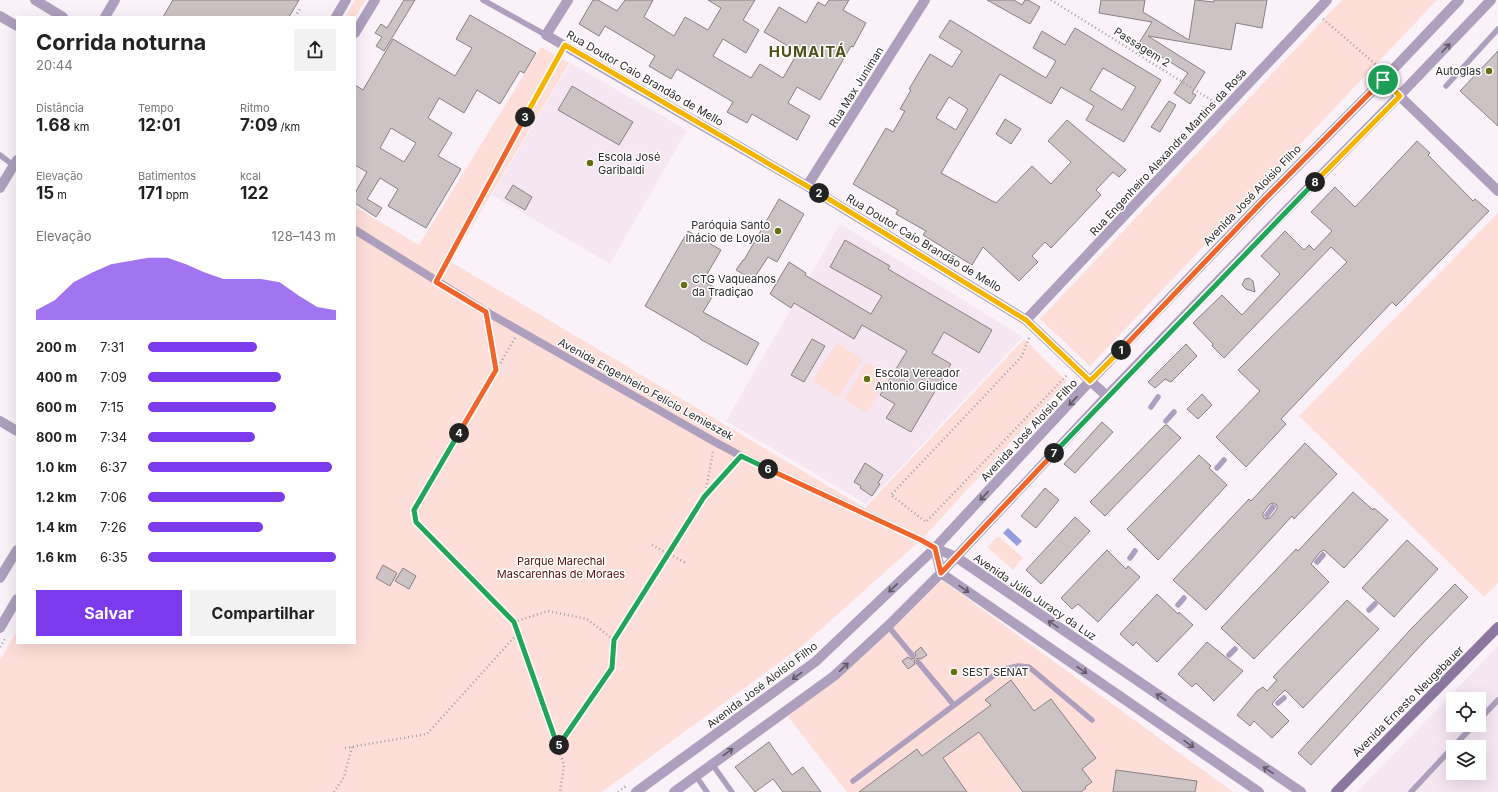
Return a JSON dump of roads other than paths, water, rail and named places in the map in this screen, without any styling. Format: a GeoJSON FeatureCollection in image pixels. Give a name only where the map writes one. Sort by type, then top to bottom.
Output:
{"type":"FeatureCollection","features":[{"type":"Feature","properties":{"kind":"main road","name":"Avenida Ernesto Neugebauer"},"geometry":{"type":"LineString","coordinates":[[1336,792],[1498,627]]}},
{"type":"Feature","properties":{"kind":"street"},"geometry":{"type":"LineString","coordinates":[[35,0],[61,16]]}},
{"type":"Feature","properties":{"kind":"street"},"geometry":{"type":"LineString","coordinates":[[106,16],[115,0]]}},
{"type":"Feature","properties":{"kind":"street"},"geometry":{"type":"LineString","coordinates":[[337,16],[346,0]]}},
{"type":"Feature","properties":{"kind":"street"},"geometry":{"type":"LineString","coordinates":[[356,31],[375,0]]}},
{"type":"Feature","properties":{"kind":"street"},"geometry":{"type":"LineString","coordinates":[[546,35],[568,0]]}},
{"type":"Feature","properties":{"kind":"street","name":"Rua Max Juniman"},"geometry":{"type":"LineString","coordinates":[[807,186],[925,0]]}},
{"type":"Feature","properties":{"kind":"street","name":"Rua Engenheiro Alexandre Martins da Rosa"},"geometry":{"type":"LineString","coordinates":[[1026,320],[1327,0]]}},
{"type":"Feature","properties":{"kind":"street","name":"Avenida José Aloísio Filho"},"geometry":{"type":"LineString","coordinates":[[636,792],[815,662],[935,548],[1090,381],[1382,75],[1460,0]]}},
{"type":"Feature","properties":{"kind":"street"},"geometry":{"type":"LineString","coordinates":[[674,792],[834,676],[888,626],[956,558],[1107,396],[1281,216],[1400,96],[1491,0]]}},
{"type":"Feature","properties":{"kind":"street"},"geometry":{"type":"LineString","coordinates":[[0,16],[16,25]]}},
{"type":"Feature","properties":{"kind":"street","name":"Rua Doutor Caio Brandão de Mello"},"geometry":{"type":"LineString","coordinates":[[546,35],[807,186],[1026,320],[1107,396]]}},
{"type":"Feature","properties":{"kind":"street"},"geometry":{"type":"LineString","coordinates":[[1382,75],[1400,96],[1498,191]]}},
{"type":"Feature","properties":{"kind":"street"},"geometry":{"type":"LineString","coordinates":[[0,188],[15,162]]}},
{"type":"Feature","properties":{"kind":"street","name":"Avenida Engenheiro Felício Lemieszek"},"geometry":{"type":"LineString","coordinates":[[356,231],[486,312],[715,442],[741,456],[921,540],[935,548]]}},
{"type":"Feature","properties":{"kind":"street"},"geometry":{"type":"LineString","coordinates":[[0,421],[16,430]]}},
{"type":"Feature","properties":{"kind":"street"},"geometry":{"type":"LineString","coordinates":[[935,548],[941,573],[1259,792]]}},
{"type":"Feature","properties":{"kind":"street","name":"Avenida Júlio Juracy da Luz"},"geometry":{"type":"LineString","coordinates":[[935,548],[956,558],[1300,792]]}},
{"type":"Feature","properties":{"kind":"street"},"geometry":{"type":"LineString","coordinates":[[0,578],[16,552]]}},
{"type":"Feature","properties":{"kind":"street"},"geometry":{"type":"LineString","coordinates":[[0,628],[16,601]]}},
{"type":"Feature","properties":{"kind":"lane"},"geometry":{"type":"LineString","coordinates":[[483,0],[546,35]]}},
{"type":"Feature","properties":{"kind":"lane"},"geometry":{"type":"LineString","coordinates":[[1446,86],[1498,29]]}},
{"type":"Feature","properties":{"kind":"lane"},"geometry":{"type":"LineString","coordinates":[[436,282],[565,45]]}},
{"type":"Feature","properties":{"kind":"lane"},"geometry":{"type":"LineString","coordinates":[[0,155],[15,162]]}},
{"type":"Feature","properties":{"kind":"lane"},"geometry":{"type":"LineString","coordinates":[[1151,407],[1158,397]]}},
{"type":"Feature","properties":{"kind":"lane"},"geometry":{"type":"LineString","coordinates":[[1166,421],[1174,412]]}},
{"type":"Feature","properties":{"kind":"lane"},"geometry":{"type":"LineString","coordinates":[[1217,468],[1224,460]]}},
{"type":"Feature","properties":{"kind":"lane"},"geometry":{"type":"LineString","coordinates":[[1266,514],[1273,507]]}},
{"type":"Feature","properties":{"kind":"lane"},"geometry":{"type":"LineString","coordinates":[[1130,558],[1135,551]]}},
{"type":"Feature","properties":{"kind":"lane"},"geometry":{"type":"LineString","coordinates":[[1317,562],[1323,555]]}},
{"type":"Feature","properties":{"kind":"lane"},"geometry":{"type":"LineString","coordinates":[[1178,605],[1184,598]]}},
{"type":"Feature","properties":{"kind":"lane"},"geometry":{"type":"LineString","coordinates":[[1369,610],[1375,604]]}},
{"type":"Feature","properties":{"kind":"lane"},"geometry":{"type":"LineString","coordinates":[[888,626],[912,655]]}},
{"type":"Feature","properties":{"kind":"lane"},"geometry":{"type":"LineString","coordinates":[[1229,655],[1234,649]]}},
{"type":"Feature","properties":{"kind":"lane"},"geometry":{"type":"LineString","coordinates":[[918,662],[953,704]]}},
{"type":"Feature","properties":{"kind":"lane"},"geometry":{"type":"LineString","coordinates":[[853,781],[953,704],[1001,670],[1018,666],[1028,667],[1092,720]]}},
{"type":"Feature","properties":{"kind":"lane"},"geometry":{"type":"LineString","coordinates":[[1278,703],[1284,698]]}},
{"type":"Feature","properties":{"kind":"lane"},"geometry":{"type":"LineString","coordinates":[[1486,713],[1498,700]]}},
{"type":"Feature","properties":{"kind":"lane"},"geometry":{"type":"LineString","coordinates":[[1460,740],[1467,732]]}},
{"type":"Feature","properties":{"kind":"lane"},"geometry":{"type":"LineString","coordinates":[[1411,792],[1446,754]]}},
{"type":"Feature","properties":{"kind":"lane"},"geometry":{"type":"LineString","coordinates":[[712,764],[732,792]]}},
{"type":"Feature","properties":{"kind":"lane"},"geometry":{"type":"LineString","coordinates":[[696,776],[707,792]]}},
{"type":"Feature","properties":{"kind":"water"},"geometry":{"type":"Polygon","coordinates":[[[1008,528],[1022,541],[1017,546],[1003,533],[1008,528]]]}},
{"type":"Feature","properties":{"kind":"place","name":"Autoglas"},"geometry":{"type":"Point","coordinates":[1489,71]}},
{"type":"Feature","properties":{"kind":"place","name":"Escola José Garibaldi"},"geometry":{"type":"Point","coordinates":[590,163]}},
{"type":"Feature","properties":{"kind":"place","name":"Paróquia Santo Inácio de Loyola"},"geometry":{"type":"Point","coordinates":[778,231]}},
{"type":"Feature","properties":{"kind":"place","name":"CTG Vaqueanos da Tradiçao"},"geometry":{"type":"Point","coordinates":[684,285]}},
{"type":"Feature","properties":{"kind":"place","name":"Escola Vereador Antonio Giudice"},"geometry":{"type":"Point","coordinates":[867,379]}},
{"type":"Feature","properties":{"kind":"place","name":"SEST SENAT"},"geometry":{"type":"Point","coordinates":[954,672]}},
{"type":"Feature","properties":{"kind":"district","name":"HUMAITÁ"},"geometry":{"type":"Point","coordinates":[808,52]}},
{"type":"Feature","properties":{"kind":"park label","name":"Parque Marechal Mascarenhas de Moraes"},"geometry":{"type":"Point","coordinates":[561,567]}}]}
